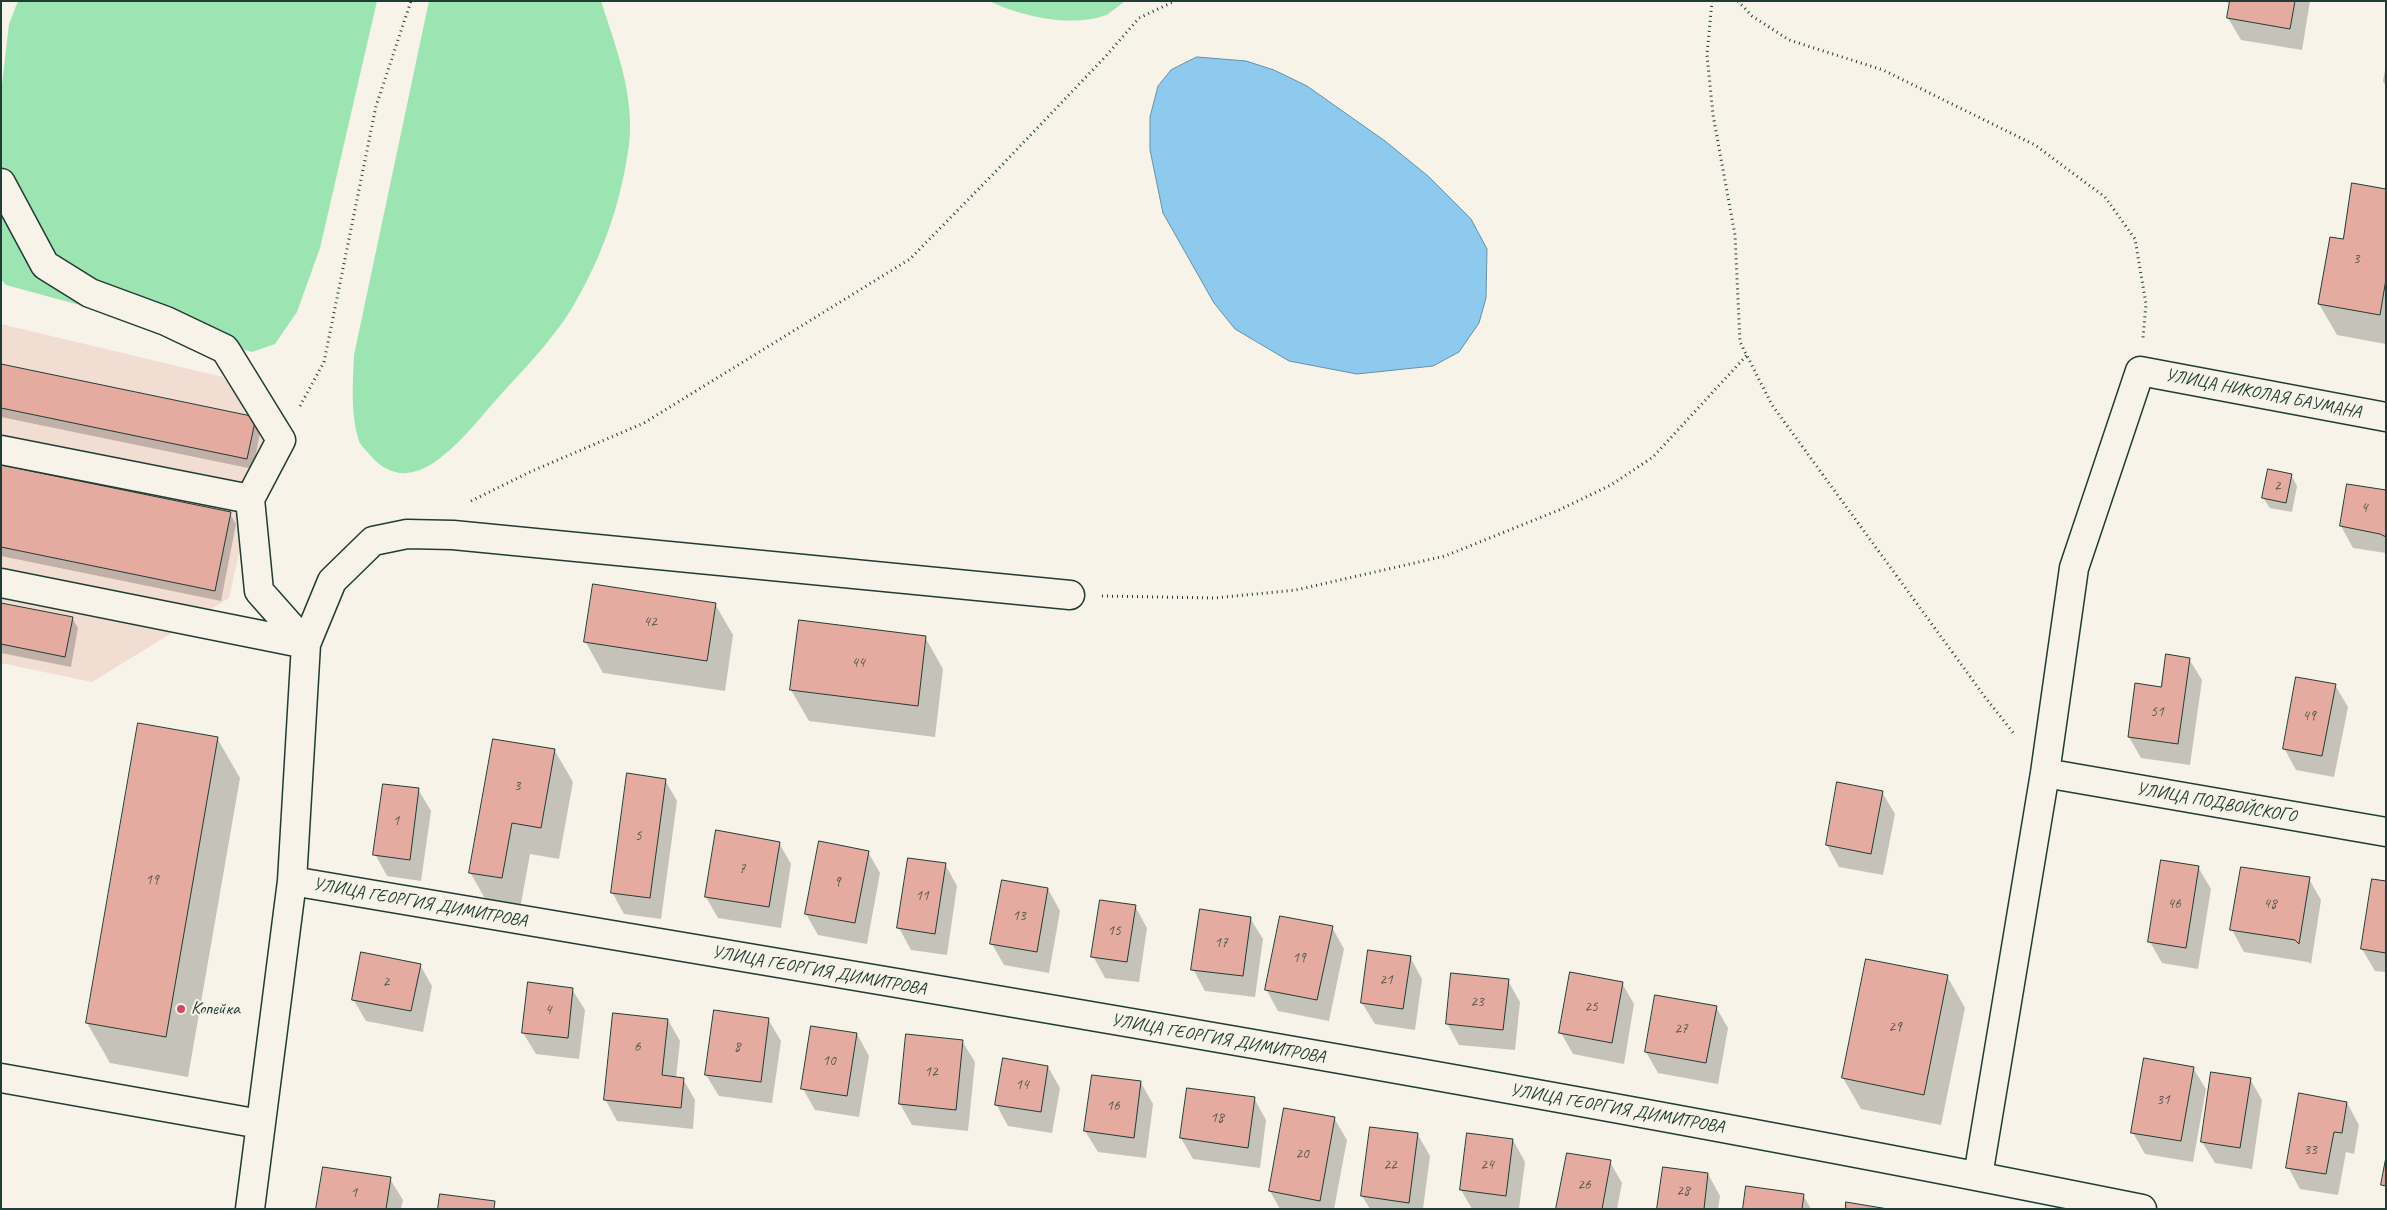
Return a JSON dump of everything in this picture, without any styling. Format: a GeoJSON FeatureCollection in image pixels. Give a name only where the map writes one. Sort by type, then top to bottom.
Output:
{"type":"FeatureCollection","features":[{"type":"Feature","properties":{"kind":"street"},"geometry":{"type":"LineString","coordinates":[[1,183],[45,264],[90,293],[166,321],[225,350],[281,440],[250,499],[259,591],[306,644]]}},
{"type":"Feature","properties":{"kind":"street"},"geometry":{"type":"LineString","coordinates":[[1978,1176],[2046,773],[2074,568],[2140,371]]}},
{"type":"Feature","properties":{"kind":"street","name":"УЛИЦА НИКОЛАЯ БАУМАНА"},"geometry":{"type":"LineString","coordinates":[[2140,371],[2386,417]]}},
{"type":"Feature","properties":{"kind":"street"},"geometry":{"type":"LineString","coordinates":[[1,450],[250,499]]}},
{"type":"Feature","properties":{"kind":"street"},"geometry":{"type":"LineString","coordinates":[[250,1209],[292,881],[306,644],[332,581],[373,541],[407,534],[453,535],[1070,595]]}},
{"type":"Feature","properties":{"kind":"street"},"geometry":{"type":"LineString","coordinates":[[1,583],[306,644]]}},
{"type":"Feature","properties":{"kind":"street","name":"УЛИЦА ПОДВОЙСКОГО"},"geometry":{"type":"LineString","coordinates":[[2046,773],[2386,832]]}},
{"type":"Feature","properties":{"kind":"street","name":"УЛИЦА ГЕОРГИЯ ДИМИТРОВА"},"geometry":{"type":"LineString","coordinates":[[292,881],[1435,1076],[1978,1176],[2142,1209]]}},
{"type":"Feature","properties":{"kind":"street"},"geometry":{"type":"LineString","coordinates":[[1,1078],[260,1124]]}},
{"type":"Feature","properties":{"kind":"path"},"geometry":{"type":"LineString","coordinates":[[281,440],[324,362],[376,106],[412,1]]}},
{"type":"Feature","properties":{"kind":"path"},"geometry":{"type":"LineString","coordinates":[[470,502],[532,471],[644,422],[910,259],[1015,152],[1106,56],[1139,18],[1175,1]]}},
{"type":"Feature","properties":{"kind":"path"},"geometry":{"type":"LineString","coordinates":[[1712,1],[1707,55],[1708,72],[1713,115],[1735,236],[1740,342],[1772,405],[1985,697],[2046,773]]}},
{"type":"Feature","properties":{"kind":"path"},"geometry":{"type":"LineString","coordinates":[[1738,1],[1752,16],[1789,40],[1883,70],[2035,145],[2106,198],[2135,239],[2146,304],[2140,371]]}},
{"type":"Feature","properties":{"kind":"path"},"geometry":{"type":"LineString","coordinates":[[1070,595],[1215,598],[1296,590],[1445,556],[1559,510],[1611,484],[1653,458],[1747,356]]}},
{"type":"Feature","properties":{"kind":"shaded area"},"geometry":{"type":"Polygon","coordinates":[[[1,324],[223,377],[266,432],[229,598],[92,682],[1,663],[1,324]]]}},
{"type":"Feature","properties":{"kind":"green space"},"geometry":{"type":"Polygon","coordinates":[[[18,1],[377,1],[320,248],[297,312],[275,344],[252,352],[6,285],[1,279],[1,93],[9,24],[18,1]]]}},
{"type":"Feature","properties":{"kind":"green space"},"geometry":{"type":"Polygon","coordinates":[[[429,1],[601,1],[627,90],[630,126],[629,145],[621,188],[609,230],[583,289],[557,331],[449,451],[422,469],[404,473],[387,469],[379,464],[359,441],[353,409],[354,355],[429,1]]]}},
{"type":"Feature","properties":{"kind":"green space"},"geometry":{"type":"Polygon","coordinates":[[[989,1],[1125,1],[1106,15],[1092,19],[1062,20],[1031,15],[989,1]]]}},
{"type":"Feature","properties":{"kind":"water"},"geometry":{"type":"Polygon","coordinates":[[[1197,57],[1246,61],[1274,70],[1307,86],[1385,141],[1428,176],[1471,219],[1487,249],[1486,298],[1479,323],[1459,352],[1433,366],[1357,374],[1289,361],[1235,329],[1214,303],[1163,213],[1150,150],[1150,117],[1158,86],[1171,70],[1197,57]]]}},
{"type":"Feature","properties":{"kind":"building"},"geometry":{"type":"Polygon","coordinates":[[[2230,1],[2295,1],[2290,29],[2227,18],[2230,1]]]}},
{"type":"Feature","properties":{"kind":"building"},"geometry":{"type":"Polygon","coordinates":[[[2352,183],[2386,189],[2386,279],[2380,315],[2318,304],[2330,237],[2343,239],[2352,183]]]}},
{"type":"Feature","properties":{"kind":"building"},"geometry":{"type":"Polygon","coordinates":[[[1,364],[256,417],[247,459],[1,408],[1,364]]]}},
{"type":"Feature","properties":{"kind":"building"},"geometry":{"type":"Polygon","coordinates":[[[1,465],[231,512],[215,591],[1,547],[1,465]]]}},
{"type":"Feature","properties":{"kind":"building"},"geometry":{"type":"Polygon","coordinates":[[[2268,469],[2292,474],[2286,503],[2262,498],[2268,469]]]}},
{"type":"Feature","properties":{"kind":"building"},"geometry":{"type":"Polygon","coordinates":[[[2347,484],[2386,490],[2386,537],[2380,534],[2340,526],[2347,484]]]}},
{"type":"Feature","properties":{"kind":"building"},"geometry":{"type":"Polygon","coordinates":[[[593,584],[716,603],[707,661],[584,642],[593,584]]]}},
{"type":"Feature","properties":{"kind":"building"},"geometry":{"type":"Polygon","coordinates":[[[1,603],[73,617],[65,657],[1,644],[1,603]]]}},
{"type":"Feature","properties":{"kind":"building"},"geometry":{"type":"Polygon","coordinates":[[[799,620],[926,636],[918,706],[790,690],[799,620]]]}},
{"type":"Feature","properties":{"kind":"building"},"geometry":{"type":"Polygon","coordinates":[[[2166,654],[2190,658],[2178,744],[2128,737],[2135,683],[2161,687],[2166,654]]]}},
{"type":"Feature","properties":{"kind":"building"},"geometry":{"type":"Polygon","coordinates":[[[2296,677],[2336,684],[2322,756],[2283,749],[2296,677]]]}},
{"type":"Feature","properties":{"kind":"building"},"geometry":{"type":"Polygon","coordinates":[[[138,723],[218,737],[166,1037],[86,1023],[138,723]]]}},
{"type":"Feature","properties":{"kind":"building"},"geometry":{"type":"Polygon","coordinates":[[[493,739],[555,749],[541,828],[512,823],[502,878],[469,873],[493,739]]]}},
{"type":"Feature","properties":{"kind":"building"},"geometry":{"type":"Polygon","coordinates":[[[627,773],[666,779],[650,898],[611,893],[627,773]]]}},
{"type":"Feature","properties":{"kind":"building"},"geometry":{"type":"Polygon","coordinates":[[[1837,782],[1883,791],[1871,854],[1826,845],[1837,782]]]}},
{"type":"Feature","properties":{"kind":"building"},"geometry":{"type":"Polygon","coordinates":[[[383,784],[419,788],[410,860],[373,855],[383,784]]]}},
{"type":"Feature","properties":{"kind":"building"},"geometry":{"type":"Polygon","coordinates":[[[716,830],[780,842],[769,907],[705,897],[716,830]]]}},
{"type":"Feature","properties":{"kind":"building"},"geometry":{"type":"Polygon","coordinates":[[[819,841],[869,851],[855,923],[805,914],[819,841]]]}},
{"type":"Feature","properties":{"kind":"building"},"geometry":{"type":"Polygon","coordinates":[[[908,858],[946,863],[935,934],[897,928],[908,858]]]}},
{"type":"Feature","properties":{"kind":"building"},"geometry":{"type":"Polygon","coordinates":[[[2161,860],[2199,866],[2186,948],[2148,942],[2161,860]]]}},
{"type":"Feature","properties":{"kind":"building"},"geometry":{"type":"Polygon","coordinates":[[[2241,867],[2310,877],[2299,944],[2295,940],[2230,930],[2241,867]]]}},
{"type":"Feature","properties":{"kind":"building"},"geometry":{"type":"Polygon","coordinates":[[[2372,879],[2386,881],[2386,953],[2361,949],[2372,879]]]}},
{"type":"Feature","properties":{"kind":"building"},"geometry":{"type":"Polygon","coordinates":[[[1002,880],[1048,888],[1037,952],[990,944],[1002,880]]]}},
{"type":"Feature","properties":{"kind":"building"},"geometry":{"type":"Polygon","coordinates":[[[1100,900],[1136,905],[1127,962],[1091,957],[1100,900]]]}},
{"type":"Feature","properties":{"kind":"building"},"geometry":{"type":"Polygon","coordinates":[[[1200,909],[1251,917],[1243,976],[1191,970],[1200,909]]]}},
{"type":"Feature","properties":{"kind":"building"},"geometry":{"type":"Polygon","coordinates":[[[1280,916],[1333,926],[1317,1000],[1265,990],[1280,916]]]}},
{"type":"Feature","properties":{"kind":"building"},"geometry":{"type":"Polygon","coordinates":[[[1368,950],[1411,956],[1403,1009],[1361,1003],[1368,950]]]}},
{"type":"Feature","properties":{"kind":"building"},"geometry":{"type":"Polygon","coordinates":[[[361,952],[421,964],[411,1011],[352,1000],[361,952]]]}},
{"type":"Feature","properties":{"kind":"building"},"geometry":{"type":"Polygon","coordinates":[[[1866,959],[1948,975],[1924,1095],[1842,1078],[1866,959]]]}},
{"type":"Feature","properties":{"kind":"building"},"geometry":{"type":"Polygon","coordinates":[[[1570,972],[1623,982],[1612,1043],[1559,1033],[1570,972]]]}},
{"type":"Feature","properties":{"kind":"building"},"geometry":{"type":"Polygon","coordinates":[[[1451,973],[1509,979],[1503,1030],[1446,1024],[1451,973]]]}},
{"type":"Feature","properties":{"kind":"building"},"geometry":{"type":"Polygon","coordinates":[[[528,982],[573,988],[568,1038],[522,1033],[528,982]]]}},
{"type":"Feature","properties":{"kind":"building"},"geometry":{"type":"Polygon","coordinates":[[[1655,995],[1717,1006],[1706,1063],[1645,1052],[1655,995]]]}},
{"type":"Feature","properties":{"kind":"building"},"geometry":{"type":"Polygon","coordinates":[[[714,1010],[769,1018],[761,1082],[705,1075],[714,1010]]]}},
{"type":"Feature","properties":{"kind":"building"},"geometry":{"type":"Polygon","coordinates":[[[613,1013],[668,1019],[662,1075],[684,1078],[681,1108],[604,1100],[613,1013]]]}},
{"type":"Feature","properties":{"kind":"building"},"geometry":{"type":"Polygon","coordinates":[[[811,1026],[857,1033],[847,1096],[801,1089],[811,1026]]]}},
{"type":"Feature","properties":{"kind":"building"},"geometry":{"type":"Polygon","coordinates":[[[906,1034],[963,1040],[956,1110],[899,1104],[906,1034]]]}},
{"type":"Feature","properties":{"kind":"building"},"geometry":{"type":"Polygon","coordinates":[[[1003,1058],[1048,1066],[1041,1112],[995,1105],[1003,1058]]]}},
{"type":"Feature","properties":{"kind":"building"},"geometry":{"type":"Polygon","coordinates":[[[2144,1058],[2194,1067],[2181,1141],[2131,1133],[2144,1058]]]}},
{"type":"Feature","properties":{"kind":"building"},"geometry":{"type":"Polygon","coordinates":[[[2211,1072],[2251,1078],[2240,1148],[2201,1142],[2211,1072]]]}},
{"type":"Feature","properties":{"kind":"building"},"geometry":{"type":"Polygon","coordinates":[[[1092,1075],[1141,1081],[1134,1138],[1084,1131],[1092,1075]]]}},
{"type":"Feature","properties":{"kind":"building"},"geometry":{"type":"Polygon","coordinates":[[[1187,1088],[1255,1097],[1248,1148],[1180,1138],[1187,1088]]]}},
{"type":"Feature","properties":{"kind":"building"},"geometry":{"type":"Polygon","coordinates":[[[2299,1093],[2347,1102],[2342,1133],[2334,1132],[2326,1174],[2286,1168],[2299,1093]]]}},
{"type":"Feature","properties":{"kind":"building"},"geometry":{"type":"Polygon","coordinates":[[[1284,1108],[1335,1117],[1320,1201],[1269,1191],[1284,1108]]]}},
{"type":"Feature","properties":{"kind":"building"},"geometry":{"type":"Polygon","coordinates":[[[1370,1127],[1418,1133],[1409,1203],[1361,1196],[1370,1127]]]}},
{"type":"Feature","properties":{"kind":"building"},"geometry":{"type":"Polygon","coordinates":[[[1467,1133],[1513,1139],[1506,1196],[1460,1190],[1467,1133]]]}},
{"type":"Feature","properties":{"kind":"building"},"geometry":{"type":"Polygon","coordinates":[[[1567,1153],[1611,1160],[1602,1209],[1556,1209],[1567,1153]]]}},
{"type":"Feature","properties":{"kind":"building"},"geometry":{"type":"Polygon","coordinates":[[[2386,1157],[2386,1186],[2381,1185],[2386,1157]]]}},
{"type":"Feature","properties":{"kind":"building"},"geometry":{"type":"Polygon","coordinates":[[[323,1167],[391,1177],[386,1209],[316,1209],[323,1167]]]}},
{"type":"Feature","properties":{"kind":"building"},"geometry":{"type":"Polygon","coordinates":[[[1663,1167],[1708,1173],[1704,1209],[1657,1209],[1663,1167]]]}},
{"type":"Feature","properties":{"kind":"building"},"geometry":{"type":"Polygon","coordinates":[[[1746,1186],[1804,1194],[1802,1209],[1743,1209],[1746,1186]]]}},
{"type":"Feature","properties":{"kind":"building"},"geometry":{"type":"Polygon","coordinates":[[[440,1194],[495,1201],[494,1209],[438,1209],[440,1194]]]}},
{"type":"Feature","properties":{"kind":"building"},"geometry":{"type":"Polygon","coordinates":[[[1846,1202],[1888,1209],[1846,1209],[1846,1202]]]}},
{"type":"Feature","properties":{"kind":"place","name":"Копейка"},"geometry":{"type":"Point","coordinates":[181,1009]}}]}
